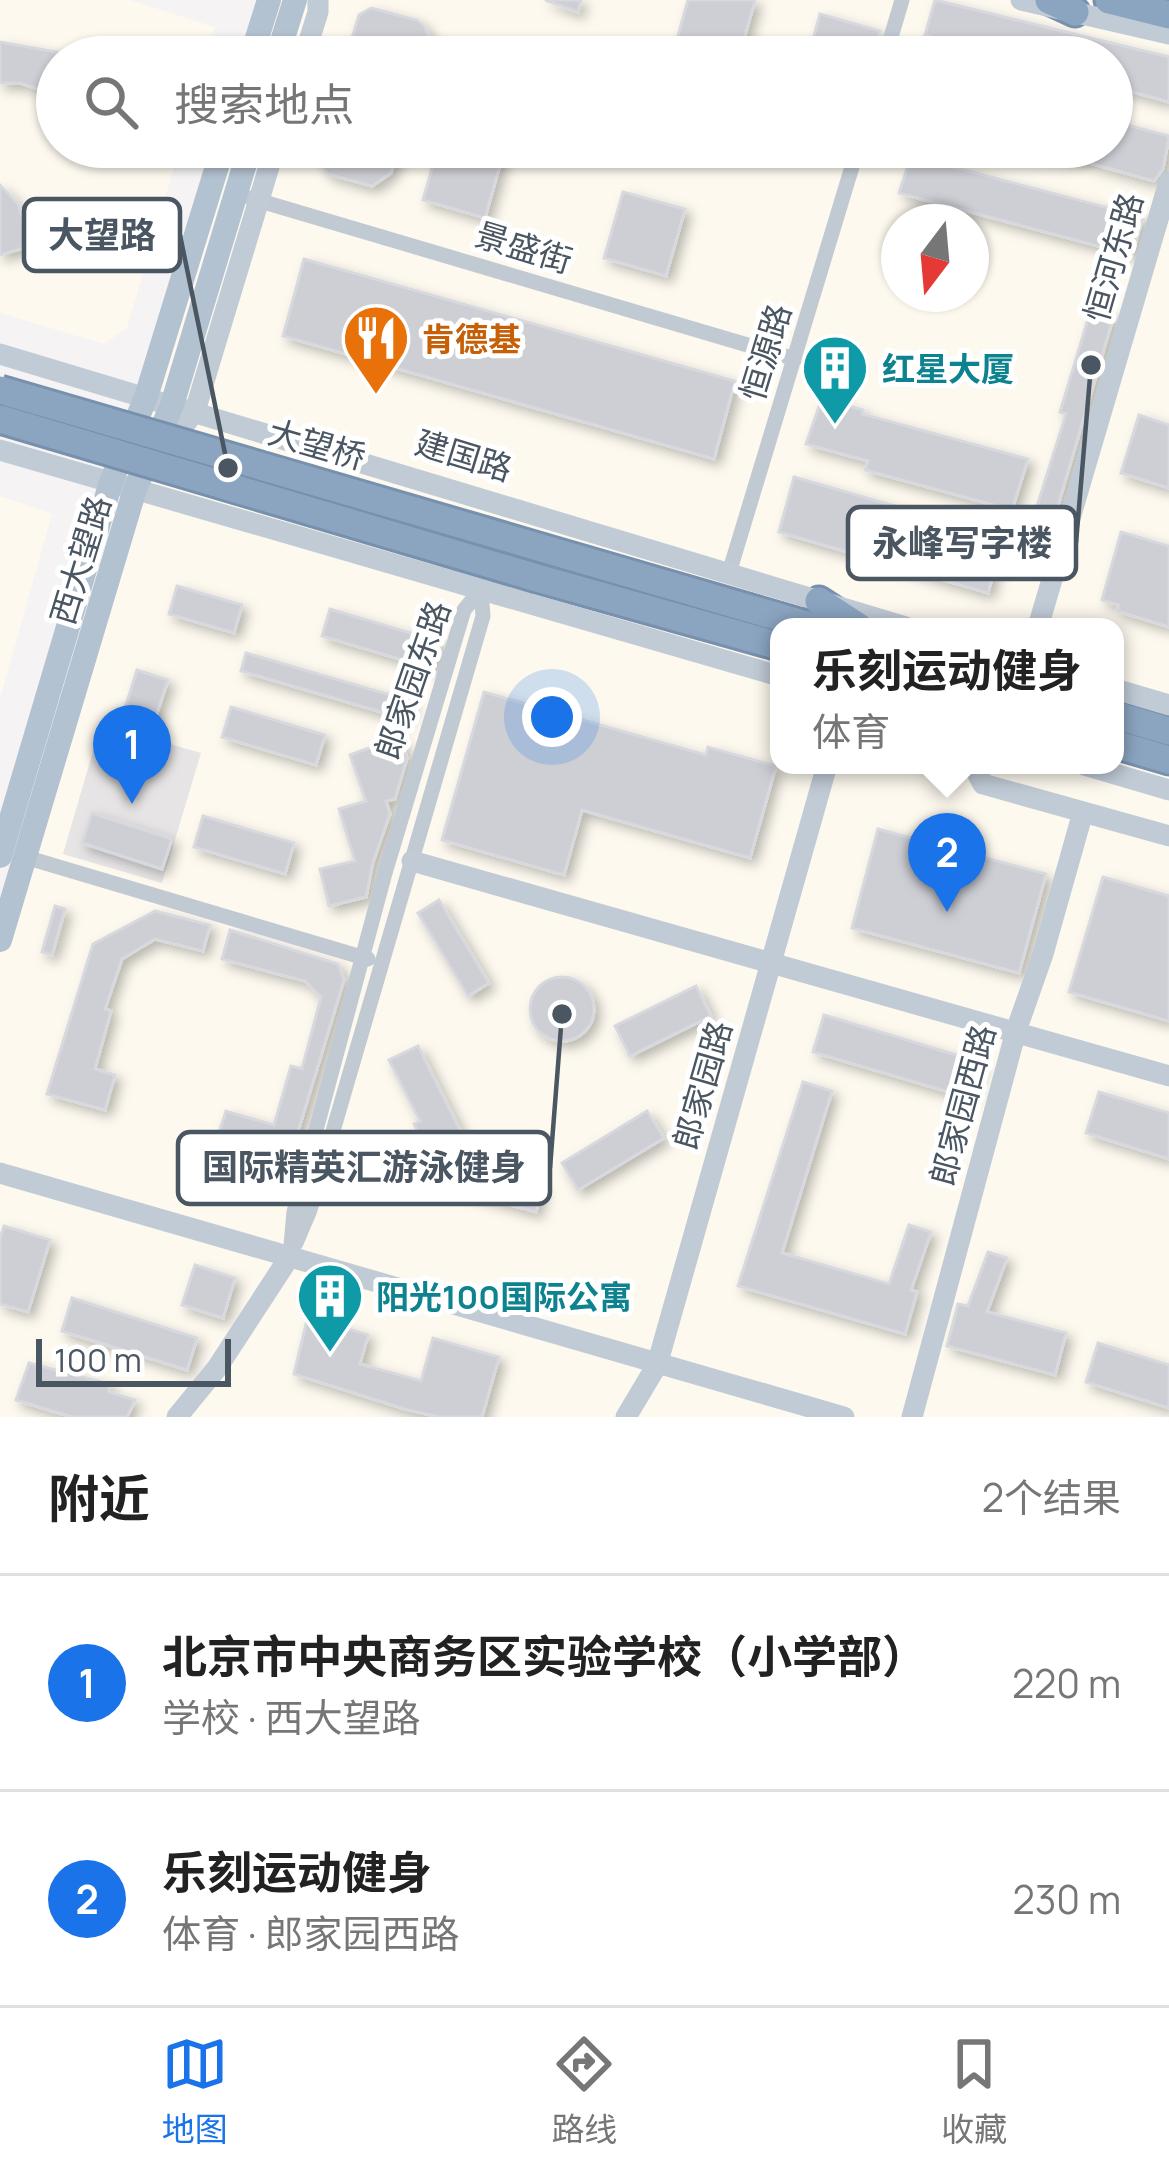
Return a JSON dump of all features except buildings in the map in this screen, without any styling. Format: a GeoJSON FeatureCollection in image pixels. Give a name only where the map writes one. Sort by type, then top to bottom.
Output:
{"type":"FeatureCollection","features":[{"type":"Feature","properties":{"kind":"highway"},"geometry":{"type":"LineString","coordinates":[[1049,0],[1075,12]]}},
{"type":"Feature","properties":{"kind":"highway"},"geometry":{"type":"LineString","coordinates":[[1109,0],[1169,15]]}},
{"type":"Feature","properties":{"kind":"highway","name":"大望桥"},"geometry":{"type":"LineString","coordinates":[[0,389],[545,549]]}},
{"type":"Feature","properties":{"kind":"highway","name":"大望桥"},"geometry":{"type":"LineString","coordinates":[[0,419],[770,643]]}},
{"type":"Feature","properties":{"kind":"highway","name":"建国路"},"geometry":{"type":"LineString","coordinates":[[545,549],[816,614]]}},
{"type":"Feature","properties":{"kind":"highway"},"geometry":{"type":"LineString","coordinates":[[1124,718],[1169,731]]}},
{"type":"Feature","properties":{"kind":"highway"},"geometry":{"type":"LineString","coordinates":[[1124,747],[1169,760]]}},
{"type":"Feature","properties":{"kind":"main road"},"geometry":{"type":"LineString","coordinates":[[258,36],[269,0]]}},
{"type":"Feature","properties":{"kind":"main road"},"geometry":{"type":"LineString","coordinates":[[284,36],[295,0]]}},
{"type":"Feature","properties":{"kind":"main road"},"geometry":{"type":"LineString","coordinates":[[123,486],[217,168]]}},
{"type":"Feature","properties":{"kind":"main road"},"geometry":{"type":"LineString","coordinates":[[123,486],[183,408],[247,197],[249,168]]}},
{"type":"Feature","properties":{"kind":"main road","name":"西大望路"},"geometry":{"type":"LineString","coordinates":[[0,940],[12,857],[123,486]]}},
{"type":"Feature","properties":{"kind":"street"},"geometry":{"type":"LineString","coordinates":[[309,36],[318,0]]}},
{"type":"Feature","properties":{"kind":"street"},"geometry":{"type":"LineString","coordinates":[[891,36],[902,0]]}},
{"type":"Feature","properties":{"kind":"street"},"geometry":{"type":"LineString","coordinates":[[1022,0],[1169,34]]}},
{"type":"Feature","properties":{"kind":"street"},"geometry":{"type":"LineString","coordinates":[[247,197],[263,168]]}},
{"type":"Feature","properties":{"kind":"street","name":"恒源路"},"geometry":{"type":"LineString","coordinates":[[729,573],[852,168]]}},
{"type":"Feature","properties":{"kind":"street","name":"恒河东路"},"geometry":{"type":"LineString","coordinates":[[1041,618],[1169,182]]}},
{"type":"Feature","properties":{"kind":"street","name":"景盛街"},"geometry":{"type":"LineString","coordinates":[[247,197],[795,359]]}},
{"type":"Feature","properties":{"kind":"street","name":"建国路"},"geometry":{"type":"LineString","coordinates":[[0,354],[729,573],[816,614]]}},
{"type":"Feature","properties":{"kind":"street"},"geometry":{"type":"LineString","coordinates":[[32,364],[3,451],[770,673]]}},
{"type":"Feature","properties":{"kind":"street","name":"郎家园东路"},"geometry":{"type":"LineString","coordinates":[[177,1417],[217,1368],[290,1256],[310,1210],[483,616],[481,590]]}},
{"type":"Feature","properties":{"kind":"street","name":"郎家园东路"},"geometry":{"type":"LineString","coordinates":[[290,1256],[294,1212],[362,957],[464,610],[481,590]]}},
{"type":"Feature","properties":{"kind":"street"},"geometry":{"type":"LineString","coordinates":[[1124,692],[1169,705]]}},
{"type":"Feature","properties":{"kind":"street","name":"郎家园路"},"geometry":{"type":"LineString","coordinates":[[626,1417],[657,1365],[824,774]]}},
{"type":"Feature","properties":{"kind":"street"},"geometry":{"type":"LineString","coordinates":[[978,774],[983,784],[1169,836]]}},
{"type":"Feature","properties":{"kind":"street"},"geometry":{"type":"LineString","coordinates":[[1115,774],[1169,790]]}},
{"type":"Feature","properties":{"kind":"street","name":"郎家园西路"},"geometry":{"type":"LineString","coordinates":[[912,1417],[1016,1031],[1083,812]]}},
{"type":"Feature","properties":{"kind":"street"},"geometry":{"type":"LineString","coordinates":[[12,857],[382,964]]}},
{"type":"Feature","properties":{"kind":"street"},"geometry":{"type":"LineString","coordinates":[[412,861],[1169,1076]]}},
{"type":"Feature","properties":{"kind":"street"},"geometry":{"type":"LineString","coordinates":[[0,1174],[844,1417]]}},
{"type":"Feature","properties":{"kind":"shaded area"},"geometry":{"type":"Polygon","coordinates":[[[0,0],[130,0],[215,27],[212,36],[36,36],[36,168],[174,168],[127,328],[104,344],[0,313],[0,0]]]}},
{"type":"Feature","properties":{"kind":"shaded area"},"geometry":{"type":"Polygon","coordinates":[[[271,0],[1103,0],[1169,14],[1169,1417],[0,1417],[0,906],[222,168],[1133,168],[1133,36],[260,36],[271,0]]]}},
{"type":"Feature","properties":{"kind":"shaded area"},"geometry":{"type":"Polygon","coordinates":[[[0,496],[52,514],[0,699],[0,496]]]}},
{"type":"Feature","properties":{"kind":"shaded area"},"geometry":{"type":"Polygon","coordinates":[[[101,724],[201,753],[162,883],[63,854],[101,724]]]}},
{"type":"Feature","properties":{"kind":"place","name":"永峰写字楼"},"geometry":{"type":"Point","coordinates":[1091,365]}},
{"type":"Feature","properties":{"kind":"place","name":"肯德基"},"geometry":{"type":"Point","coordinates":[376,397]}},
{"type":"Feature","properties":{"kind":"place","name":"红星大厦"},"geometry":{"type":"Point","coordinates":[835,427]}},
{"type":"Feature","properties":{"kind":"place","name":"大望路"},"geometry":{"type":"Point","coordinates":[228,468]}},
{"type":"Feature","properties":{"kind":"place","name":"北京市中央商务区实验学校（小学部）"},"geometry":{"type":"Point","coordinates":[132,804]}},
{"type":"Feature","properties":{"kind":"place","name":"乐刻运动健身"},"geometry":{"type":"Point","coordinates":[947,912]}},
{"type":"Feature","properties":{"kind":"place","name":"国际精英汇游泳健身"},"geometry":{"type":"Point","coordinates":[562,1014]}},
{"type":"Feature","properties":{"kind":"place","name":"阳光100国际公寓"},"geometry":{"type":"Point","coordinates":[330,1355]}}]}
